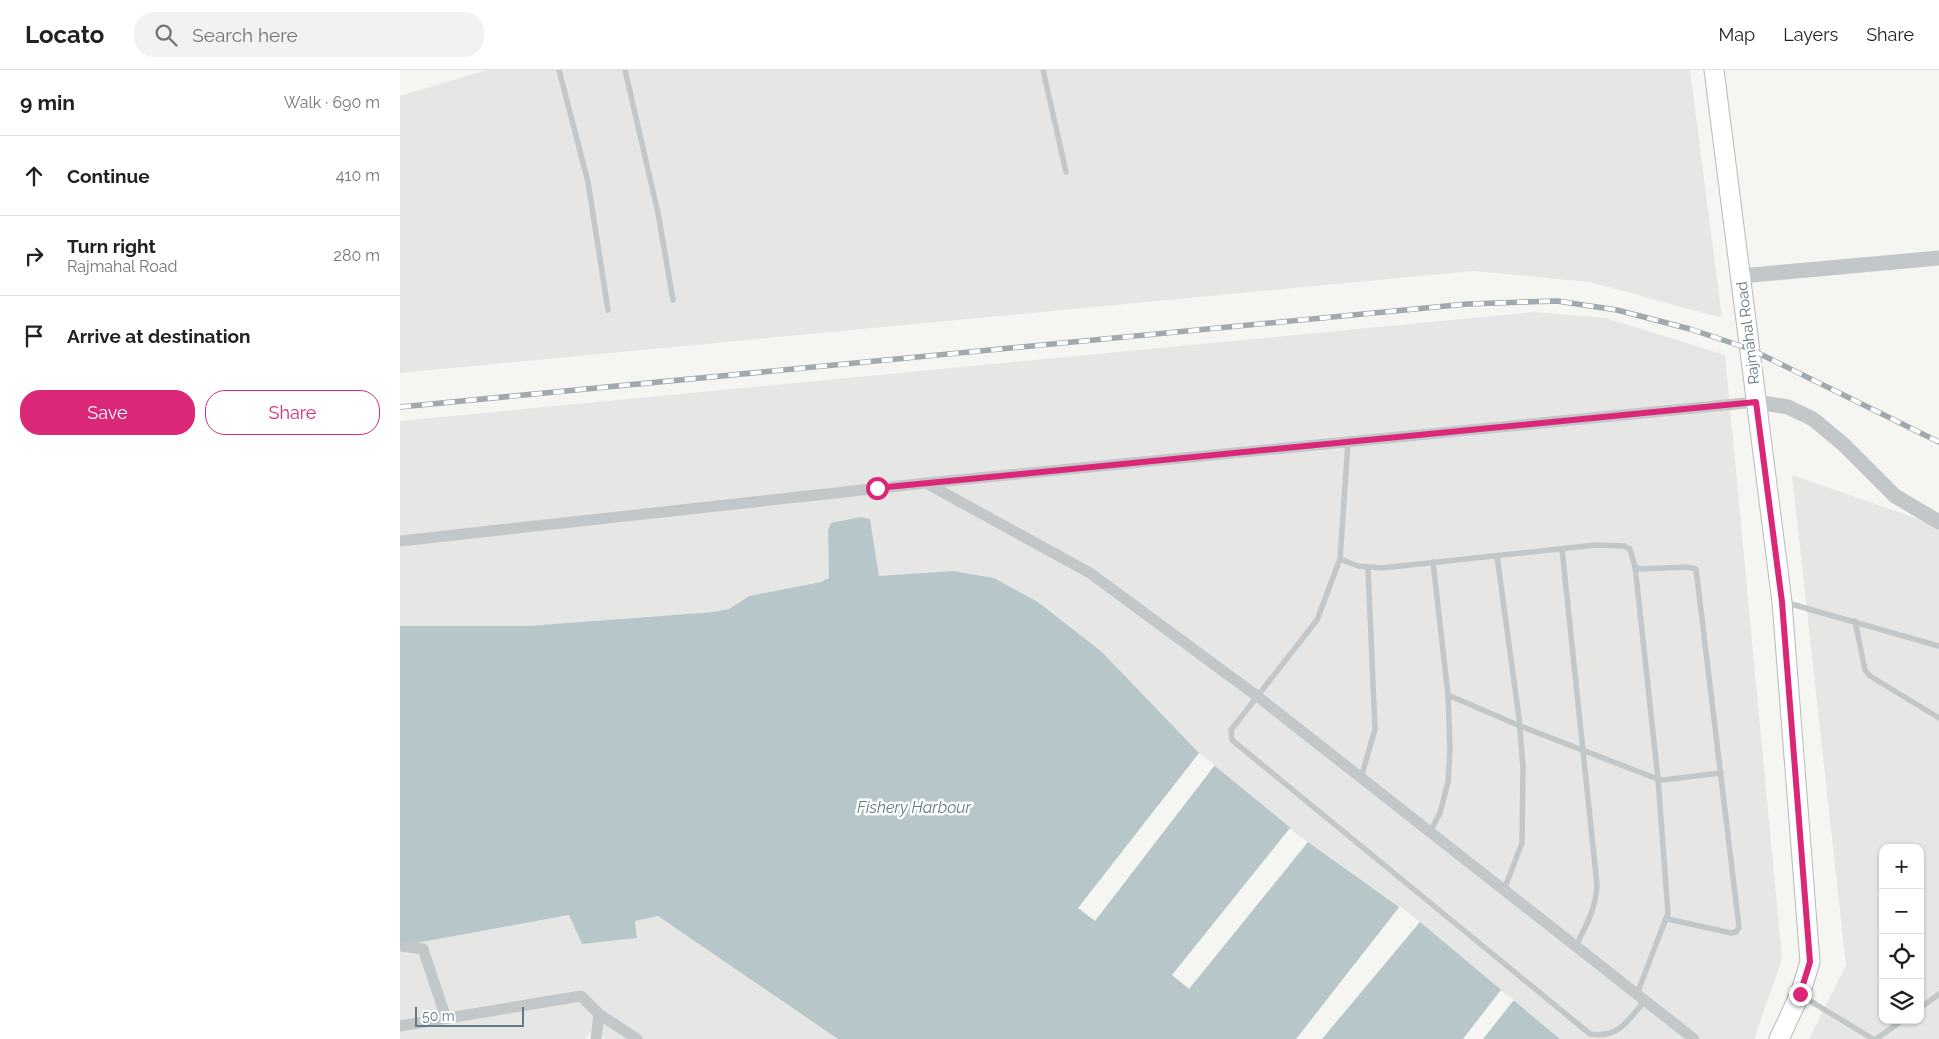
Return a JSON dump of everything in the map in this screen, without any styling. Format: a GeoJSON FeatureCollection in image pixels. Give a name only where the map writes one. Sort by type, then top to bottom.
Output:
{"type":"FeatureCollection","features":[{"type":"Feature","properties":{"kind":"main road","name":"Rajmahal Road"},"geometry":{"type":"LineString","coordinates":[[1714,70],[1782,602],[1810,962],[1800,994],[1779,1039]]}},
{"type":"Feature","properties":{"kind":"street"},"geometry":{"type":"LineString","coordinates":[[1741,276],[1939,258]]}},
{"type":"Feature","properties":{"kind":"street"},"geometry":{"type":"LineString","coordinates":[[400,541],[877,488],[1756,402],[1788,407],[1813,419],[1842,444],[1895,496],[1924,516],[1939,522]]}},
{"type":"Feature","properties":{"kind":"street"},"geometry":{"type":"LineString","coordinates":[[926,483],[1090,573],[1257,696],[1694,1039]]}},
{"type":"Feature","properties":{"kind":"street"},"geometry":{"type":"LineString","coordinates":[[400,946],[423,949],[446,1018]]}},
{"type":"Feature","properties":{"kind":"street"},"geometry":{"type":"LineString","coordinates":[[400,1026],[580,996],[599,1014],[637,1039]]}},
{"type":"Feature","properties":{"kind":"street"},"geometry":{"type":"LineString","coordinates":[[596,1039],[599,1014]]}},
{"type":"Feature","properties":{"kind":"lane"},"geometry":{"type":"LineString","coordinates":[[559,70],[588,182],[608,310]]}},
{"type":"Feature","properties":{"kind":"lane"},"geometry":{"type":"LineString","coordinates":[[625,70],[658,213],[673,300]]}},
{"type":"Feature","properties":{"kind":"lane"},"geometry":{"type":"LineString","coordinates":[[1043,70],[1066,172]]}},
{"type":"Feature","properties":{"kind":"lane"},"geometry":{"type":"LineString","coordinates":[[1340,558],[1368,568],[1596,546],[1624,546],[1630,549],[1635,566],[1658,779],[1668,919],[1641,997],[1620,1031],[1608,1036],[1590,1034],[1232,740],[1231,730],[1311,630],[1340,558],[1348,442]]}},
{"type":"Feature","properties":{"kind":"lane"},"geometry":{"type":"LineString","coordinates":[[1562,549],[1597,885],[1596,898],[1589,919],[1576,946]]}},
{"type":"Feature","properties":{"kind":"lane"},"geometry":{"type":"LineString","coordinates":[[1497,556],[1520,726],[1524,829],[1519,856],[1504,890]]}},
{"type":"Feature","properties":{"kind":"lane"},"geometry":{"type":"LineString","coordinates":[[1430,832],[1440,813],[1448,782],[1450,725],[1433,562]]}},
{"type":"Feature","properties":{"kind":"lane"},"geometry":{"type":"LineString","coordinates":[[1635,566],[1645,570],[1692,567],[1698,574],[1738,927],[1736,932],[1731,934],[1668,919]]}},
{"type":"Feature","properties":{"kind":"lane"},"geometry":{"type":"LineString","coordinates":[[1361,778],[1375,729],[1368,568]]}},
{"type":"Feature","properties":{"kind":"lane"},"geometry":{"type":"LineString","coordinates":[[1782,602],[1939,646]]}},
{"type":"Feature","properties":{"kind":"lane"},"geometry":{"type":"LineString","coordinates":[[1855,621],[1865,670],[1870,676],[1939,718]]}},
{"type":"Feature","properties":{"kind":"lane"},"geometry":{"type":"LineString","coordinates":[[1448,695],[1520,726],[1658,779],[1721,773]]}},
{"type":"Feature","properties":{"kind":"lane"},"geometry":{"type":"LineString","coordinates":[[1800,994],[1875,1039],[1897,1024]]}},
{"type":"Feature","properties":{"kind":"lane"},"geometry":{"type":"LineString","coordinates":[[1924,1005],[1939,994]]}},
{"type":"Feature","properties":{"kind":"shaded area"},"geometry":{"type":"Polygon","coordinates":[[[487,70],[1690,70],[1722,318],[1590,282],[1473,271],[400,373],[400,96],[487,70]]]}},
{"type":"Feature","properties":{"kind":"shaded area"},"geometry":{"type":"Polygon","coordinates":[[[1534,312],[1606,318],[1725,355],[1782,959],[1754,1039],[1560,1039],[1420,922],[1308,842],[1199,753],[1102,652],[1038,602],[994,578],[953,571],[879,576],[870,519],[861,517],[830,571],[830,578],[821,582],[749,596],[729,609],[713,612],[528,626],[400,626],[400,421],[1534,312]]]}},
{"type":"Feature","properties":{"kind":"shaded area"},"geometry":{"type":"Polygon","coordinates":[[[1792,475],[1939,526],[1939,1039],[1809,1039],[1846,965],[1792,475]]]}},
{"type":"Feature","properties":{"kind":"shaded area"},"geometry":{"type":"Polygon","coordinates":[[[569,915],[637,938],[635,921],[658,915],[838,1039],[606,1039],[590,1032],[585,1039],[400,1039],[400,946],[569,915]]]}},
{"type":"Feature","properties":{"kind":"water","name":"Fishery Harbour"},"geometry":{"type":"Polygon","coordinates":[[[861,517],[870,519],[879,576],[953,571],[994,578],[1038,602],[1102,652],[1199,753],[1308,842],[1420,922],[1560,1039],[838,1039],[658,916],[635,921],[637,938],[582,944],[569,915],[400,946],[400,626],[528,626],[713,612],[729,609],[749,596],[821,582],[829,578],[828,530],[831,523],[861,517]]]}},
{"type":"Feature","properties":{"kind":"pier"},"geometry":{"type":"Polygon","coordinates":[[[1199,753],[1215,765],[1095,921],[1078,908],[1199,753]]]}},
{"type":"Feature","properties":{"kind":"pier"},"geometry":{"type":"Polygon","coordinates":[[[1290,828],[1308,842],[1189,989],[1172,975],[1290,828]]]}},
{"type":"Feature","properties":{"kind":"pier"},"geometry":{"type":"Polygon","coordinates":[[[1400,906],[1420,922],[1322,1039],[1296,1039],[1400,906]]]}},
{"type":"Feature","properties":{"kind":"pier"},"geometry":{"type":"Polygon","coordinates":[[[1501,990],[1514,1000],[1483,1039],[1463,1039],[1501,990]]]}},
{"type":"Feature","properties":{"kind":"railway"},"geometry":{"type":"LineString","coordinates":[[400,407],[1467,304],[1557,301],[1617,310],[1690,329],[1750,349],[1939,442]]}},
{"type":"Feature","properties":{"kind":"route"},"geometry":{"type":"LineString","coordinates":[[877,488],[1756,402],[1782,602],[1810,962],[1800,994]]}}]}
